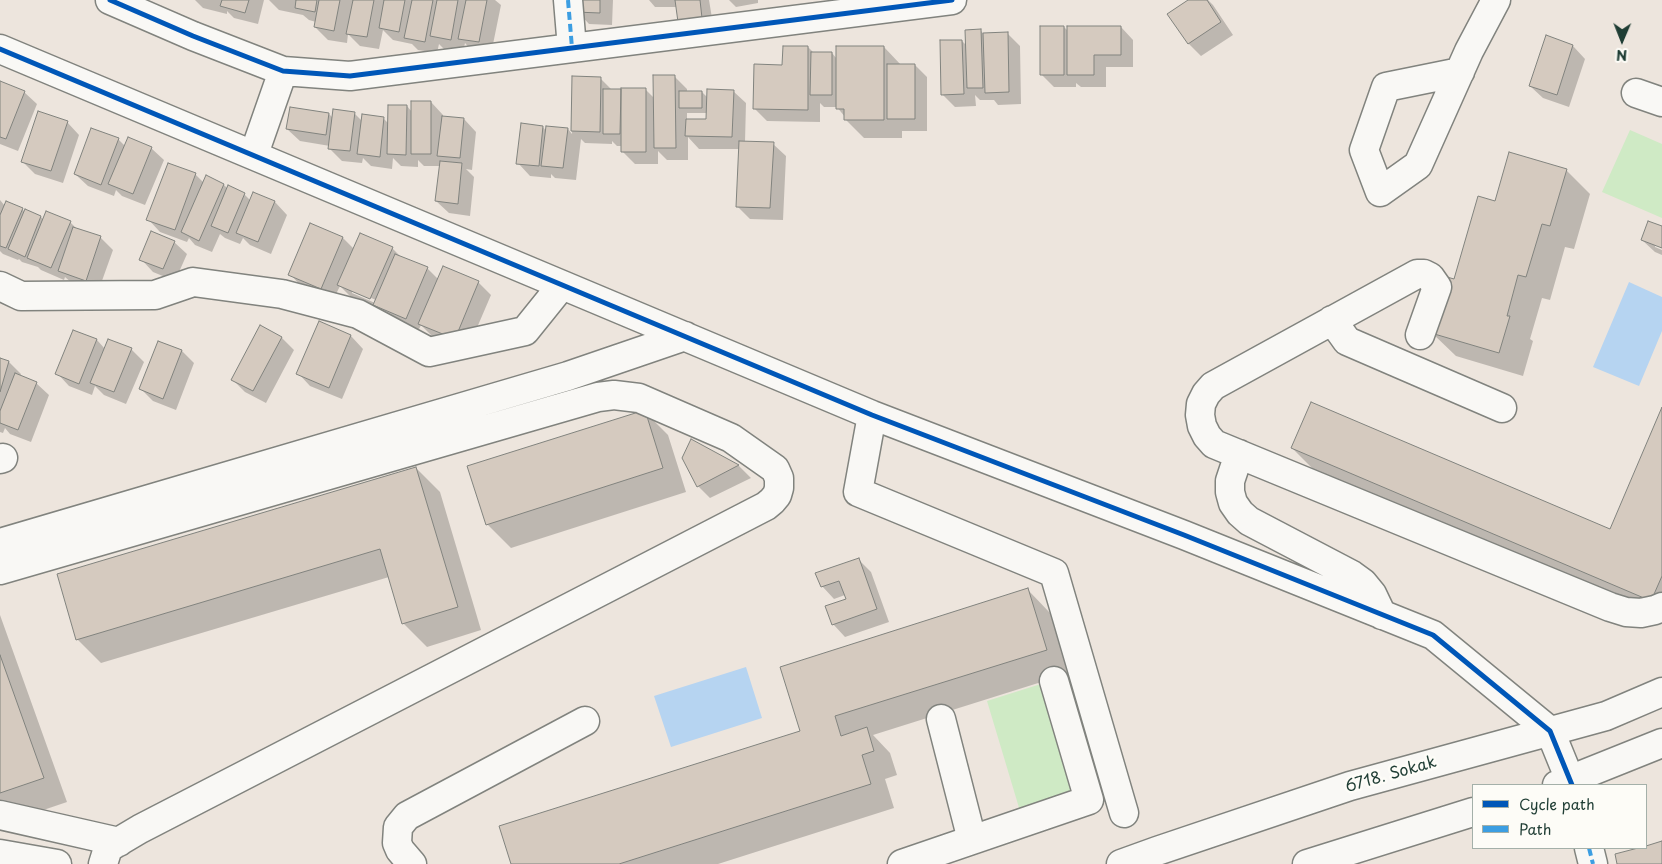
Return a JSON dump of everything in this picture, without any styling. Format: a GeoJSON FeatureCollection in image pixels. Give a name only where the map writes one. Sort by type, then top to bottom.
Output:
{"type":"FeatureCollection","features":[{"type":"Feature","properties":{"kind":"street"},"geometry":{"type":"LineString","coordinates":[[110,0],[193,36],[283,71],[350,76],[952,0]]}},
{"type":"Feature","properties":{"kind":"street"},"geometry":{"type":"LineString","coordinates":[[568,0],[572,48]]}},
{"type":"Feature","properties":{"kind":"street"},"geometry":{"type":"LineString","coordinates":[[1460,72],[1496,0]]}},
{"type":"Feature","properties":{"kind":"street"},"geometry":{"type":"LineString","coordinates":[[0,49],[872,415],[1184,535],[1433,635],[1550,731],[1567,784],[1662,743]]}},
{"type":"Feature","properties":{"kind":"street"},"geometry":{"type":"LineString","coordinates":[[254,154],[283,71]]}},
{"type":"Feature","properties":{"kind":"street"},"geometry":{"type":"LineString","coordinates":[[1636,93],[1662,102]]}},
{"type":"Feature","properties":{"kind":"street"},"geometry":{"type":"LineString","coordinates":[[1420,335],[1437,287],[1430,277],[1424,274],[1411,276],[1213,386],[1201,404],[1202,426],[1214,444],[1610,607],[1626,612],[1641,613],[1662,607]]}},
{"type":"Feature","properties":{"kind":"street"},"geometry":{"type":"LineString","coordinates":[[0,286],[22,296],[155,295],[192,282],[282,294],[358,314],[429,352],[525,331],[562,285]]}},
{"type":"Feature","properties":{"kind":"street"},"geometry":{"type":"LineString","coordinates":[[1332,320],[1346,341],[1502,408]]}},
{"type":"Feature","properties":{"kind":"street"},"geometry":{"type":"LineString","coordinates":[[0,543],[568,376],[685,336]]}},
{"type":"Feature","properties":{"kind":"street"},"geometry":{"type":"LineString","coordinates":[[0,570],[598,397],[614,395],[639,398],[731,438],[776,469],[779,478],[779,488],[772,501],[766,506],[148,825],[108,848],[103,864]]}},
{"type":"Feature","properties":{"kind":"street"},"geometry":{"type":"LineString","coordinates":[[872,415],[858,492],[1054,573],[1124,814]]}},
{"type":"Feature","properties":{"kind":"street"},"geometry":{"type":"LineString","coordinates":[[1239,454],[1230,481],[1230,492],[1233,503],[1240,513],[1249,521],[1352,575],[1363,583],[1372,594],[1382,615]]}},
{"type":"Feature","properties":{"kind":"street"},"geometry":{"type":"LineString","coordinates":[[902,864],[1089,800],[1054,680]]}},
{"type":"Feature","properties":{"kind":"street","name":"6718. Sokak"},"geometry":{"type":"LineString","coordinates":[[1121,864],[1157,850],[1350,786],[1606,716],[1662,692]]}},
{"type":"Feature","properties":{"kind":"street"},"geometry":{"type":"LineString","coordinates":[[941,719],[972,840]]}},
{"type":"Feature","properties":{"kind":"street"},"geometry":{"type":"LineString","coordinates":[[412,864],[400,850],[397,842],[398,827],[407,816],[585,722]]}},
{"type":"Feature","properties":{"kind":"street"},"geometry":{"type":"LineString","coordinates":[[1307,864],[1472,812]]}},
{"type":"Feature","properties":{"kind":"street"},"geometry":{"type":"LineString","coordinates":[[0,815],[119,842]]}},
{"type":"Feature","properties":{"kind":"street"},"geometry":{"type":"LineString","coordinates":[[1589,849],[1593,864]]}},
{"type":"Feature","properties":{"kind":"street"},"geometry":{"type":"LineString","coordinates":[[0,854],[57,864]]}},
{"type":"Feature","properties":{"kind":"green space"},"geometry":{"type":"Polygon","coordinates":[[[1630,130],[1662,144],[1662,218],[1602,192],[1630,130]]]}},
{"type":"Feature","properties":{"kind":"green space"},"geometry":{"type":"Polygon","coordinates":[[[1044,683],[1078,794],[1020,811],[987,701],[1044,683]]]}},
{"type":"Feature","properties":{"kind":"water"},"geometry":{"type":"Polygon","coordinates":[[[1629,282],[1662,297],[1662,331],[1639,386],[1593,367],[1629,282]]]}},
{"type":"Feature","properties":{"kind":"water"},"geometry":{"type":"Polygon","coordinates":[[[746,667],[762,718],[671,747],[654,696],[746,667]]]}},
{"type":"Feature","properties":{"kind":"building"},"geometry":{"type":"Polygon","coordinates":[[[222,0],[249,0],[245,13],[220,6],[222,0]]]}},
{"type":"Feature","properties":{"kind":"building"},"geometry":{"type":"Polygon","coordinates":[[[296,0],[317,0],[315,12],[295,8],[296,0]]]}},
{"type":"Feature","properties":{"kind":"building"},"geometry":{"type":"Polygon","coordinates":[[[319,0],[340,0],[334,31],[314,27],[319,0]]]}},
{"type":"Feature","properties":{"kind":"building"},"geometry":{"type":"Polygon","coordinates":[[[353,0],[374,0],[367,37],[346,34],[353,0]]]}},
{"type":"Feature","properties":{"kind":"building"},"geometry":{"type":"Polygon","coordinates":[[[384,0],[405,0],[399,32],[379,28],[384,0]]]}},
{"type":"Feature","properties":{"kind":"building"},"geometry":{"type":"Polygon","coordinates":[[[412,0],[433,0],[425,42],[404,38],[412,0]]]}},
{"type":"Feature","properties":{"kind":"building"},"geometry":{"type":"Polygon","coordinates":[[[437,0],[458,0],[451,40],[430,36],[437,0]]]}},
{"type":"Feature","properties":{"kind":"building"},"geometry":{"type":"Polygon","coordinates":[[[466,0],[487,0],[479,42],[458,39],[466,0]]]}},
{"type":"Feature","properties":{"kind":"building"},"geometry":{"type":"Polygon","coordinates":[[[576,0],[600,0],[600,13],[575,12],[576,0]]]}},
{"type":"Feature","properties":{"kind":"building"},"geometry":{"type":"Polygon","coordinates":[[[675,0],[700,0],[702,18],[678,22],[675,0]]]}},
{"type":"Feature","properties":{"kind":"building"},"geometry":{"type":"Polygon","coordinates":[[[1188,0],[1207,0],[1221,22],[1188,44],[1167,14],[1188,0]]]}},
{"type":"Feature","properties":{"kind":"building"},"geometry":{"type":"Polygon","coordinates":[[[1040,26],[1064,26],[1064,75],[1040,75],[1040,26]]]}},
{"type":"Feature","properties":{"kind":"building"},"geometry":{"type":"Polygon","coordinates":[[[1067,26],[1121,26],[1121,55],[1094,55],[1094,75],[1067,75],[1067,26]]]}},
{"type":"Feature","properties":{"kind":"building"},"geometry":{"type":"Polygon","coordinates":[[[981,29],[983,88],[967,88],[965,30],[981,29]]]}},
{"type":"Feature","properties":{"kind":"building"},"geometry":{"type":"Polygon","coordinates":[[[1008,32],[1009,92],[985,93],[983,33],[1008,32]]]}},
{"type":"Feature","properties":{"kind":"building"},"geometry":{"type":"Polygon","coordinates":[[[1546,35],[1573,45],[1557,95],[1529,86],[1546,35]]]}},
{"type":"Feature","properties":{"kind":"building"},"geometry":{"type":"Polygon","coordinates":[[[940,40],[962,40],[964,94],[941,95],[940,40]]]}},
{"type":"Feature","properties":{"kind":"building"},"geometry":{"type":"Polygon","coordinates":[[[783,46],[808,46],[808,110],[753,109],[754,64],[782,65],[783,46]]]}},
{"type":"Feature","properties":{"kind":"building"},"geometry":{"type":"Polygon","coordinates":[[[836,46],[884,46],[884,120],[844,120],[844,109],[836,109],[836,46]]]}},
{"type":"Feature","properties":{"kind":"building"},"geometry":{"type":"Polygon","coordinates":[[[811,52],[832,52],[832,95],[810,95],[811,52]]]}},
{"type":"Feature","properties":{"kind":"building"},"geometry":{"type":"Polygon","coordinates":[[[887,64],[915,64],[915,119],[887,119],[887,64]]]}},
{"type":"Feature","properties":{"kind":"building"},"geometry":{"type":"Polygon","coordinates":[[[653,75],[675,75],[676,148],[654,148],[653,75]]]}},
{"type":"Feature","properties":{"kind":"building"},"geometry":{"type":"Polygon","coordinates":[[[572,76],[601,77],[600,132],[571,131],[572,76]]]}},
{"type":"Feature","properties":{"kind":"building"},"geometry":{"type":"Polygon","coordinates":[[[0,81],[25,91],[6,139],[0,137],[0,81]]]}},
{"type":"Feature","properties":{"kind":"building"},"geometry":{"type":"Polygon","coordinates":[[[621,88],[646,88],[646,152],[621,152],[621,88]]]}},
{"type":"Feature","properties":{"kind":"building"},"geometry":{"type":"Polygon","coordinates":[[[603,89],[621,89],[620,134],[603,134],[603,89]]]}},
{"type":"Feature","properties":{"kind":"building"},"geometry":{"type":"Polygon","coordinates":[[[707,89],[734,90],[732,137],[685,136],[686,119],[706,119],[707,89]]]}},
{"type":"Feature","properties":{"kind":"building"},"geometry":{"type":"Polygon","coordinates":[[[679,91],[702,91],[702,108],[679,108],[679,91]]]}},
{"type":"Feature","properties":{"kind":"building"},"geometry":{"type":"Polygon","coordinates":[[[411,101],[431,101],[431,154],[411,154],[411,101]]]}},
{"type":"Feature","properties":{"kind":"building"},"geometry":{"type":"Polygon","coordinates":[[[388,105],[407,105],[406,155],[387,154],[388,105]]]}},
{"type":"Feature","properties":{"kind":"building"},"geometry":{"type":"Polygon","coordinates":[[[290,107],[329,113],[326,135],[286,129],[290,107]]]}},
{"type":"Feature","properties":{"kind":"building"},"geometry":{"type":"Polygon","coordinates":[[[333,109],[355,112],[350,151],[328,149],[333,109]]]}},
{"type":"Feature","properties":{"kind":"building"},"geometry":{"type":"Polygon","coordinates":[[[38,111],[68,121],[51,171],[21,162],[38,111]]]}},
{"type":"Feature","properties":{"kind":"building"},"geometry":{"type":"Polygon","coordinates":[[[362,114],[384,117],[380,157],[357,154],[362,114]]]}},
{"type":"Feature","properties":{"kind":"building"},"geometry":{"type":"Polygon","coordinates":[[[442,116],[464,118],[460,158],[437,156],[442,116]]]}},
{"type":"Feature","properties":{"kind":"building"},"geometry":{"type":"Polygon","coordinates":[[[521,123],[543,126],[539,166],[516,164],[521,123]]]}},
{"type":"Feature","properties":{"kind":"building"},"geometry":{"type":"Polygon","coordinates":[[[546,126],[568,128],[563,168],[541,166],[546,126]]]}},
{"type":"Feature","properties":{"kind":"building"},"geometry":{"type":"Polygon","coordinates":[[[91,128],[119,138],[101,185],[74,174],[91,128]]]}},
{"type":"Feature","properties":{"kind":"building"},"geometry":{"type":"Polygon","coordinates":[[[128,137],[152,147],[133,194],[108,184],[128,137]]]}},
{"type":"Feature","properties":{"kind":"building"},"geometry":{"type":"Polygon","coordinates":[[[739,141],[774,142],[770,208],[736,207],[739,141]]]}},
{"type":"Feature","properties":{"kind":"building"},"geometry":{"type":"Polygon","coordinates":[[[1509,152],[1567,169],[1550,226],[1542,224],[1526,277],[1518,275],[1507,316],[1510,316],[1499,353],[1431,333],[1447,277],[1454,279],[1478,196],[1495,201],[1509,152]]]}},
{"type":"Feature","properties":{"kind":"building"},"geometry":{"type":"Polygon","coordinates":[[[440,161],[462,163],[458,204],[435,201],[440,161]]]}},
{"type":"Feature","properties":{"kind":"building"},"geometry":{"type":"Polygon","coordinates":[[[168,163],[196,173],[175,230],[146,220],[168,163]]]}},
{"type":"Feature","properties":{"kind":"building"},"geometry":{"type":"Polygon","coordinates":[[[206,175],[224,184],[199,241],[181,232],[206,175]]]}},
{"type":"Feature","properties":{"kind":"building"},"geometry":{"type":"Polygon","coordinates":[[[228,185],[245,193],[228,233],[211,226],[228,185]]]}},
{"type":"Feature","properties":{"kind":"building"},"geometry":{"type":"Polygon","coordinates":[[[253,192],[275,201],[258,242],[236,233],[253,192]]]}},
{"type":"Feature","properties":{"kind":"building"},"geometry":{"type":"Polygon","coordinates":[[[6,201],[23,208],[6,248],[0,246],[0,215],[6,201]]]}},
{"type":"Feature","properties":{"kind":"building"},"geometry":{"type":"Polygon","coordinates":[[[25,209],[41,216],[25,257],[8,249],[25,209]]]}},
{"type":"Feature","properties":{"kind":"building"},"geometry":{"type":"Polygon","coordinates":[[[46,211],[71,221],[51,268],[27,258],[46,211]]]}},
{"type":"Feature","properties":{"kind":"building"},"geometry":{"type":"Polygon","coordinates":[[[1648,221],[1662,226],[1662,248],[1641,240],[1648,221]]]}},
{"type":"Feature","properties":{"kind":"building"},"geometry":{"type":"Polygon","coordinates":[[[310,223],[343,237],[321,289],[288,275],[310,223]]]}},
{"type":"Feature","properties":{"kind":"building"},"geometry":{"type":"Polygon","coordinates":[[[73,227],[101,236],[86,281],[58,271],[73,227]]]}},
{"type":"Feature","properties":{"kind":"building"},"geometry":{"type":"Polygon","coordinates":[[[151,231],[175,241],[163,269],[139,260],[151,231]]]}},
{"type":"Feature","properties":{"kind":"building"},"geometry":{"type":"Polygon","coordinates":[[[360,233],[393,247],[370,299],[337,285],[360,233]]]}},
{"type":"Feature","properties":{"kind":"building"},"geometry":{"type":"Polygon","coordinates":[[[395,254],[428,267],[406,319],[373,305],[395,254]]]}},
{"type":"Feature","properties":{"kind":"building"},"geometry":{"type":"Polygon","coordinates":[[[443,266],[479,281],[455,339],[418,324],[443,266]]]}},
{"type":"Feature","properties":{"kind":"building"},"geometry":{"type":"Polygon","coordinates":[[[319,321],[351,335],[329,388],[296,374],[319,321]]]}},
{"type":"Feature","properties":{"kind":"building"},"geometry":{"type":"Polygon","coordinates":[[[260,325],[282,337],[253,391],[231,380],[260,325]]]}},
{"type":"Feature","properties":{"kind":"building"},"geometry":{"type":"Polygon","coordinates":[[[73,330],[97,339],[79,384],[55,374],[73,330]]]}},
{"type":"Feature","properties":{"kind":"building"},"geometry":{"type":"Polygon","coordinates":[[[108,339],[132,348],[114,392],[90,383],[108,339]]]}},
{"type":"Feature","properties":{"kind":"building"},"geometry":{"type":"Polygon","coordinates":[[[158,341],[182,350],[163,399],[139,389],[158,341]]]}},
{"type":"Feature","properties":{"kind":"building"},"geometry":{"type":"Polygon","coordinates":[[[0,358],[9,361],[0,392],[0,358]]]}},
{"type":"Feature","properties":{"kind":"building"},"geometry":{"type":"Polygon","coordinates":[[[15,373],[37,382],[18,430],[0,423],[0,411],[15,373]]]}},
{"type":"Feature","properties":{"kind":"building"},"geometry":{"type":"Polygon","coordinates":[[[1311,402],[1610,529],[1662,407],[1662,576],[1651,601],[1291,448],[1311,402]]]}},
{"type":"Feature","properties":{"kind":"building"},"geometry":{"type":"Polygon","coordinates":[[[645,410],[663,468],[486,525],[467,466],[645,410]]]}},
{"type":"Feature","properties":{"kind":"building"},"geometry":{"type":"Polygon","coordinates":[[[691,439],[739,465],[697,487],[682,458],[691,439]]]}},
{"type":"Feature","properties":{"kind":"building"},"geometry":{"type":"Polygon","coordinates":[[[416,467],[458,607],[402,624],[380,549],[76,640],[57,574],[416,467]]]}},
{"type":"Feature","properties":{"kind":"building"},"geometry":{"type":"Polygon","coordinates":[[[859,558],[877,609],[832,625],[825,606],[846,599],[839,581],[821,587],[815,573],[859,558]]]}},
{"type":"Feature","properties":{"kind":"building"},"geometry":{"type":"Polygon","coordinates":[[[1028,588],[1047,650],[835,716],[841,736],[867,727],[874,751],[862,755],[871,784],[619,864],[511,864],[499,826],[800,731],[780,667],[1028,588]]]}},
{"type":"Feature","properties":{"kind":"building"},"geometry":{"type":"Polygon","coordinates":[[[0,655],[44,778],[0,793],[0,655]]]}},
{"type":"Feature","properties":{"kind":"building"},"geometry":{"type":"Polygon","coordinates":[[[1662,841],[1662,864],[1617,864],[1615,854],[1634,849],[1647,849],[1647,846],[1662,841]]]}},
{"type":"Feature","properties":{"kind":"marked path"},"geometry":{"type":"LineString","coordinates":[[568,0],[572,48]]}},
{"type":"Feature","properties":{"kind":"marked path"},"geometry":{"type":"LineString","coordinates":[[1589,849],[1593,864]]}},
{"type":"Feature","properties":{"kind":"cycle path"},"geometry":{"type":"LineString","coordinates":[[110,0],[193,36],[283,71],[350,76],[952,0]]}},
{"type":"Feature","properties":{"kind":"cycle path"},"geometry":{"type":"LineString","coordinates":[[0,49],[872,415],[1184,535],[1433,635],[1550,731],[1572,784]]}}]}
